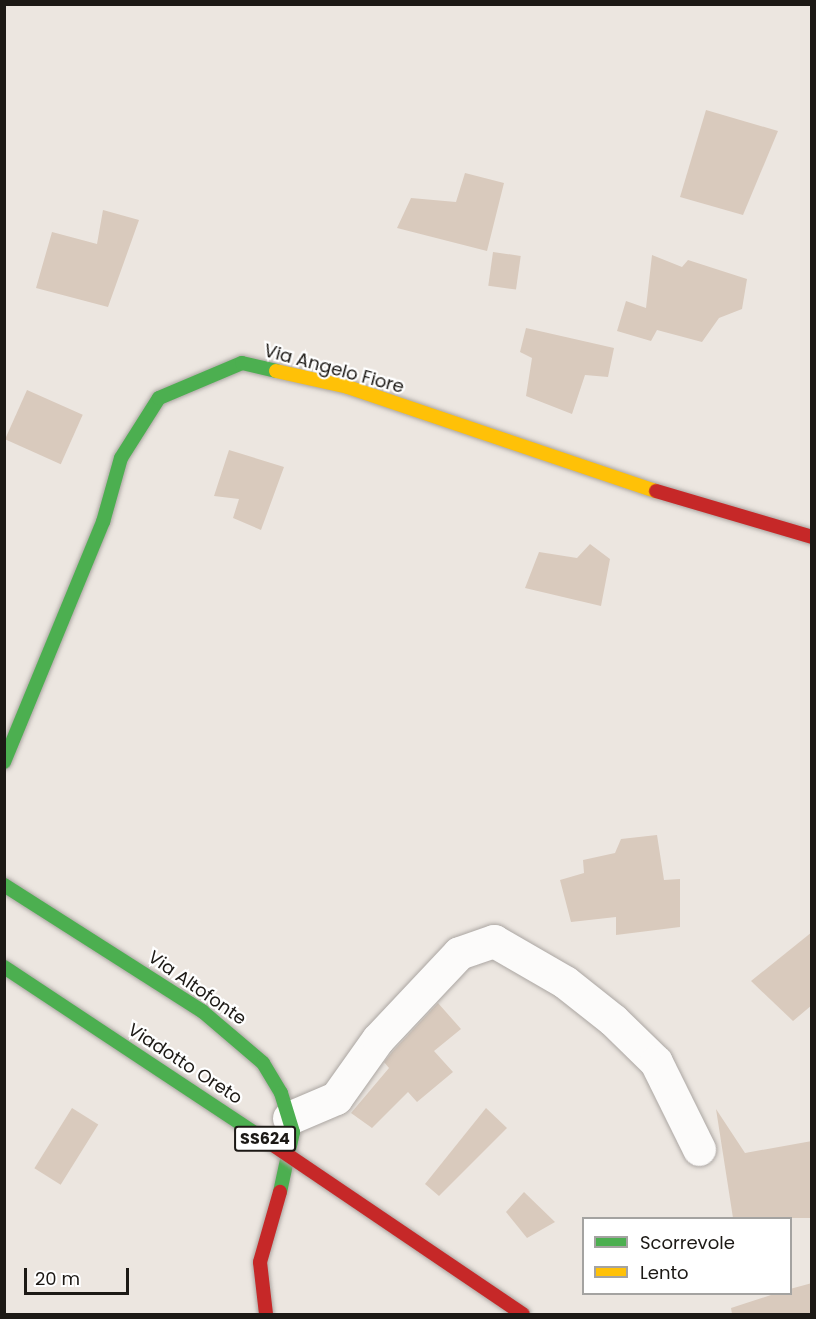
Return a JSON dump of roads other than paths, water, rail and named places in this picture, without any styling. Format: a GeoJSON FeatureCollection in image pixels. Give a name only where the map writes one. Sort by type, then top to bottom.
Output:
{"type":"FeatureCollection","features":[{"type":"Feature","properties":{"kind":"main road","name":"Via Angelo Fiore"},"geometry":{"type":"LineString","coordinates":[[4,762],[103,522],[121,458],[159,398],[242,363],[348,387],[679,499],[812,537]]}},
{"type":"Feature","properties":{"kind":"main road","name":"Via Altofonte"},"geometry":{"type":"LineString","coordinates":[[4,885],[102,943],[232,1033],[263,1063],[281,1093],[293,1132],[269,1240],[260,1262],[266,1314]]}},
{"type":"Feature","properties":{"kind":"main road","name":"Viadotto Oreto"},"geometry":{"type":"LineString","coordinates":[[4,967],[475,1278],[523,1314]]}},
{"type":"Feature","properties":{"kind":"street"},"geometry":{"type":"LineString","coordinates":[[289,1118],[336,1098],[378,1039],[459,953],[494,941],[565,982],[613,1020],[656,1062],[699,1149]]}}]}
